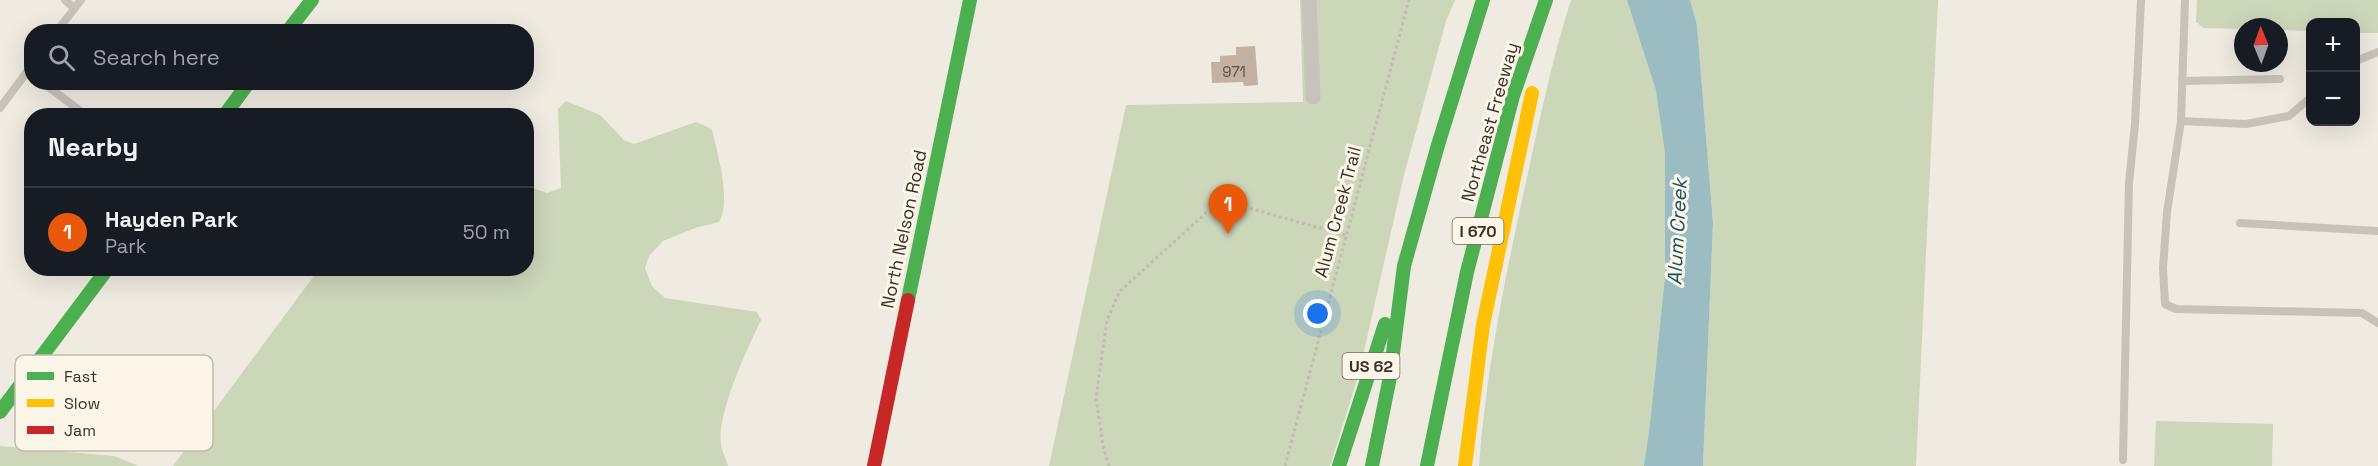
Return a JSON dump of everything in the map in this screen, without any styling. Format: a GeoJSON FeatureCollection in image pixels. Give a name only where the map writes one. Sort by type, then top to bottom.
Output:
{"type":"FeatureCollection","features":[{"type":"Feature","properties":{"kind":"main road"},"geometry":{"type":"LineString","coordinates":[[293,24],[312,0]]}},
{"type":"Feature","properties":{"kind":"main road","name":"North Nelson Road"},"geometry":{"type":"LineString","coordinates":[[874,466],[970,0]]}},
{"type":"Feature","properties":{"kind":"main road"},"geometry":{"type":"LineString","coordinates":[[1372,466],[1390,378],[1404,266],[1438,145],[1483,0]]}},
{"type":"Feature","properties":{"kind":"main road","name":"Northeast Freeway"},"geometry":{"type":"LineString","coordinates":[[1426,466],[1467,272],[1513,96],[1546,0]]}},
{"type":"Feature","properties":{"kind":"main road"},"geometry":{"type":"LineString","coordinates":[[1465,466],[1468,429],[1486,309],[1552,0]]}},
{"type":"Feature","properties":{"kind":"main road"},"geometry":{"type":"LineString","coordinates":[[230,108],[243,90]]}},
{"type":"Feature","properties":{"kind":"main road","name":"US 62"},"geometry":{"type":"LineString","coordinates":[[1339,466],[1404,266]]}},
{"type":"Feature","properties":{"kind":"main road"},"geometry":{"type":"LineString","coordinates":[[43,355],[102,276]]}},
{"type":"Feature","properties":{"kind":"main road"},"geometry":{"type":"LineString","coordinates":[[0,412],[15,392]]}},
{"type":"Feature","properties":{"kind":"street"},"geometry":{"type":"LineString","coordinates":[[1309,0],[1313,97]]}},
{"type":"Feature","properties":{"kind":"lane"},"geometry":{"type":"LineString","coordinates":[[65,0],[74,8]]}},
{"type":"Feature","properties":{"kind":"lane"},"geometry":{"type":"LineString","coordinates":[[62,24],[81,0]]}},
{"type":"Feature","properties":{"kind":"lane"},"geometry":{"type":"LineString","coordinates":[[2123,460],[2129,183],[2135,124],[2141,0]]}},
{"type":"Feature","properties":{"kind":"lane"},"geometry":{"type":"LineString","coordinates":[[2185,0],[2181,121],[2167,212],[2163,268],[2165,304],[2176,309],[2362,313],[2378,323]]}},
{"type":"Feature","properties":{"kind":"lane"},"geometry":{"type":"LineString","coordinates":[[2360,59],[2378,52]]}},
{"type":"Feature","properties":{"kind":"lane"},"geometry":{"type":"LineString","coordinates":[[0,108],[24,78]]}},
{"type":"Feature","properties":{"kind":"lane"},"geometry":{"type":"LineString","coordinates":[[2182,81],[2280,79]]}},
{"type":"Feature","properties":{"kind":"lane"},"geometry":{"type":"LineString","coordinates":[[53,90],[76,108]]}},
{"type":"Feature","properties":{"kind":"lane"},"geometry":{"type":"LineString","coordinates":[[2181,121],[2246,124],[2263,122],[2289,116],[2306,101]]}},
{"type":"Feature","properties":{"kind":"lane"},"geometry":{"type":"LineString","coordinates":[[2240,223],[2378,231]]}},
{"type":"Feature","properties":{"kind":"path","name":"Alum Creek Trail"},"geometry":{"type":"LineString","coordinates":[[1285,466],[1409,0]]}},
{"type":"Feature","properties":{"kind":"path"},"geometry":{"type":"LineString","coordinates":[[1109,466],[1103,446],[1096,398],[1107,320],[1120,291],[1206,213],[1234,204],[1345,236]]}},
{"type":"Feature","properties":{"kind":"green space"},"geometry":{"type":"Polygon","coordinates":[[[1300,0],[1455,0],[1446,21],[1404,175],[1359,373],[1330,466],[1049,466],[1126,105],[1303,102],[1300,0]]]}},
{"type":"Feature","properties":{"kind":"green space"},"geometry":{"type":"Polygon","coordinates":[[[1571,0],[1662,0],[1684,93],[1664,466],[1479,466],[1491,362],[1510,259],[1545,95],[1571,0]]]}},
{"type":"Feature","properties":{"kind":"green space"},"geometry":{"type":"Polygon","coordinates":[[[1690,0],[1938,0],[1916,466],[1703,466],[1713,223],[1697,25],[1690,0]]]}},
{"type":"Feature","properties":{"kind":"green space"},"geometry":{"type":"Polygon","coordinates":[[[2197,0],[2378,0],[2378,33],[2360,33],[2360,18],[2306,18],[2306,31],[2288,30],[2288,18],[2234,18],[2234,29],[2204,28],[2196,22],[2197,0]]]}},
{"type":"Feature","properties":{"kind":"green space"},"geometry":{"type":"Polygon","coordinates":[[[566,101],[600,115],[624,140],[634,144],[696,122],[712,129],[724,189],[723,213],[719,222],[695,228],[663,241],[649,256],[645,268],[652,286],[665,298],[757,312],[761,320],[734,381],[723,416],[721,444],[728,466],[173,466],[184,451],[213,451],[213,412],[314,276],[534,276],[534,188],[547,193],[561,188],[558,109],[566,101]]]}},
{"type":"Feature","properties":{"kind":"green space"},"geometry":{"type":"Polygon","coordinates":[[[2156,421],[2273,424],[2272,466],[2154,466],[2156,421]]]}},
{"type":"Feature","properties":{"kind":"green space"},"geometry":{"type":"Polygon","coordinates":[[[0,446],[15,447],[15,451],[57,451],[114,456],[139,466],[0,466],[0,446]]]}},
{"type":"Feature","properties":{"kind":"water","name":"Alum Creek"},"geometry":{"type":"Polygon","coordinates":[[[1627,0],[1690,0],[1697,25],[1713,223],[1703,466],[1644,466],[1665,277],[1665,153],[1656,90],[1627,0]]]}},
{"type":"Feature","properties":{"kind":"building"},"geometry":{"type":"Polygon","coordinates":[[[1255,46],[1258,85],[1244,86],[1243,82],[1212,83],[1211,62],[1220,62],[1220,56],[1236,55],[1236,47],[1255,46]]]}},
{"type":"Feature","properties":{"kind":"traffic: fast"},"geometry":{"type":"LineString","coordinates":[[293,24],[312,0]]}},
{"type":"Feature","properties":{"kind":"traffic: fast"},"geometry":{"type":"LineString","coordinates":[[908,300],[970,0]]}},
{"type":"Feature","properties":{"kind":"traffic: fast"},"geometry":{"type":"LineString","coordinates":[[1372,466],[1390,377],[1404,266],[1438,145],[1483,0]]}},
{"type":"Feature","properties":{"kind":"traffic: fast"},"geometry":{"type":"LineString","coordinates":[[1427,466],[1467,272],[1513,96],[1546,0]]}},
{"type":"Feature","properties":{"kind":"traffic: fast"},"geometry":{"type":"LineString","coordinates":[[230,108],[243,90]]}},
{"type":"Feature","properties":{"kind":"traffic: fast"},"geometry":{"type":"LineString","coordinates":[[43,355],[102,276]]}},
{"type":"Feature","properties":{"kind":"traffic: fast"},"geometry":{"type":"LineString","coordinates":[[1339,466],[1385,324]]}},
{"type":"Feature","properties":{"kind":"traffic: fast"},"geometry":{"type":"LineString","coordinates":[[0,412],[15,392]]}},
{"type":"Feature","properties":{"kind":"traffic: slow"},"geometry":{"type":"LineString","coordinates":[[1465,466],[1483,325],[1532,93]]}},
{"type":"Feature","properties":{"kind":"traffic: jam"},"geometry":{"type":"LineString","coordinates":[[874,466],[908,300]]}},
{"type":"Feature","properties":{"kind":"place","name":"Hayden Park"},"geometry":{"type":"Point","coordinates":[1228,234]}}]}
